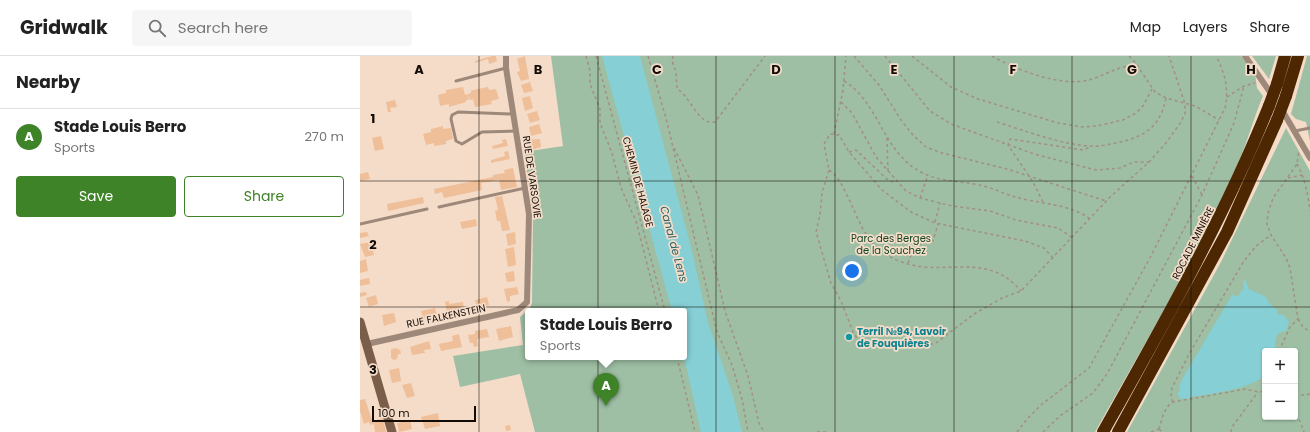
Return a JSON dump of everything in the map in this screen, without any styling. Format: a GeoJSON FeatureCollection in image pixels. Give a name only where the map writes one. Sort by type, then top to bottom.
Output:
{"type":"FeatureCollection","features":[{"type":"Feature","properties":{"kind":"highway","name":"ROCADE MINIÈRE"},"geometry":{"type":"LineString","coordinates":[[1103,432],[1178,298],[1217,223],[1248,158],[1277,84],[1285,56]]}},
{"type":"Feature","properties":{"kind":"highway"},"geometry":{"type":"LineString","coordinates":[[1118,432],[1227,232],[1277,120],[1298,56]]}},
{"type":"Feature","properties":{"kind":"street","name":"RUE DE VARSOVIE"},"geometry":{"type":"LineString","coordinates":[[506,56],[506,68],[529,221],[527,302]]}},
{"type":"Feature","properties":{"kind":"street"},"geometry":{"type":"LineString","coordinates":[[1245,56],[1295,131],[1310,158]]}},
{"type":"Feature","properties":{"kind":"street","name":"RUE FALKENSTEIN"},"geometry":{"type":"LineString","coordinates":[[367,344],[518,310],[527,302]]}},
{"type":"Feature","properties":{"kind":"street"},"geometry":{"type":"LineString","coordinates":[[360,322],[392,432]]}},
{"type":"Feature","properties":{"kind":"lane"},"geometry":{"type":"LineString","coordinates":[[456,81],[506,68]]}},
{"type":"Feature","properties":{"kind":"lane"},"geometry":{"type":"LineString","coordinates":[[513,114],[458,112],[452,114],[451,119],[456,141],[462,144],[482,132],[516,131]]}},
{"type":"Feature","properties":{"kind":"lane"},"geometry":{"type":"LineString","coordinates":[[1295,131],[1310,128]]}},
{"type":"Feature","properties":{"kind":"lane"},"geometry":{"type":"LineString","coordinates":[[439,206],[525,188]]}},
{"type":"Feature","properties":{"kind":"lane"},"geometry":{"type":"LineString","coordinates":[[360,224],[427,209]]}},
{"type":"Feature","properties":{"kind":"path"},"geometry":{"type":"LineString","coordinates":[[586,56],[590,71],[590,84],[600,109],[600,123],[612,153],[621,188],[636,221],[658,308]]}},
{"type":"Feature","properties":{"kind":"path","name":"CHEMIN DE HALAGE"},"geometry":{"type":"LineString","coordinates":[[596,56],[664,308]]}},
{"type":"Feature","properties":{"kind":"path"},"geometry":{"type":"LineString","coordinates":[[648,56],[674,147],[683,194],[717,332],[732,365],[742,399],[748,432]]}},
{"type":"Feature","properties":{"kind":"path"},"geometry":{"type":"LineString","coordinates":[[673,56],[672,61],[676,72],[677,89],[682,92],[703,120],[711,123],[715,122],[764,56]]}},
{"type":"Feature","properties":{"kind":"path"},"geometry":{"type":"LineString","coordinates":[[834,134],[841,102],[846,56]]}},
{"type":"Feature","properties":{"kind":"path"},"geometry":{"type":"LineString","coordinates":[[854,56],[879,85],[901,120],[913,135],[926,147],[942,153],[1007,169],[1106,201]]}},
{"type":"Feature","properties":{"kind":"path"},"geometry":{"type":"LineString","coordinates":[[885,56],[930,111],[951,124],[1065,164],[1096,170],[1120,168],[1134,162],[1150,162]]}},
{"type":"Feature","properties":{"kind":"path"},"geometry":{"type":"LineString","coordinates":[[912,56],[951,87],[978,99],[1058,123],[1083,127],[1097,126],[1123,120],[1136,113],[1144,106],[1152,89]]}},
{"type":"Feature","properties":{"kind":"path"},"geometry":{"type":"LineString","coordinates":[[992,56],[1003,62],[1044,77],[1067,81],[1088,80],[1122,67],[1138,66]]}},
{"type":"Feature","properties":{"kind":"path"},"geometry":{"type":"LineString","coordinates":[[1129,56],[1138,66],[1152,89],[1166,98],[1194,106],[1220,120]]}},
{"type":"Feature","properties":{"kind":"path"},"geometry":{"type":"LineString","coordinates":[[1053,258],[1044,248],[1025,241],[938,224],[911,212],[882,190],[849,152],[838,135],[834,134],[827,137],[824,144],[829,170],[822,193],[820,216],[816,232],[831,283],[841,302],[853,332],[857,338],[888,347],[919,347],[936,343],[974,314],[1002,298],[1021,291],[1053,258],[1072,238],[1106,201],[1150,162],[1181,122],[1185,114],[1185,104],[1169,56]]}},
{"type":"Feature","properties":{"kind":"path"},"geometry":{"type":"LineString","coordinates":[[1017,432],[1041,405],[1089,368],[1151,256],[1220,120],[1227,97],[1223,71],[1216,56]]}},
{"type":"Feature","properties":{"kind":"path"},"geometry":{"type":"LineString","coordinates":[[1227,97],[1244,86],[1262,80]]}},
{"type":"Feature","properties":{"kind":"path"},"geometry":{"type":"LineString","coordinates":[[844,81],[859,93],[897,152],[908,164],[928,175],[958,183],[983,186],[1013,197],[1074,211],[1090,218]]}},
{"type":"Feature","properties":{"kind":"path"},"geometry":{"type":"LineString","coordinates":[[1043,432],[1060,416],[1093,393],[1107,374],[1202,195],[1234,123],[1244,86]]}},
{"type":"Feature","properties":{"kind":"path"},"geometry":{"type":"LineString","coordinates":[[1008,145],[1010,139],[1083,150],[1092,146],[1126,141],[1143,135],[1160,117],[1166,98]]}},
{"type":"Feature","properties":{"kind":"path"},"geometry":{"type":"LineString","coordinates":[[841,102],[852,113],[876,157],[896,182],[906,191],[920,198],[940,203],[990,212],[1016,220],[1058,228],[1072,238]]}},
{"type":"Feature","properties":{"kind":"path"},"geometry":{"type":"LineString","coordinates":[[997,122],[1033,133],[1092,146]]}},
{"type":"Feature","properties":{"kind":"path"},"geometry":{"type":"LineString","coordinates":[[887,136],[888,172]]}},
{"type":"Feature","properties":{"kind":"path"},"geometry":{"type":"LineString","coordinates":[[1301,142],[1297,164],[1273,198],[1268,213],[1267,224],[1271,235],[1286,258],[1290,268],[1298,319],[1303,327],[1310,332]]}},
{"type":"Feature","properties":{"kind":"path"},"geometry":{"type":"LineString","coordinates":[[1008,145],[1033,182],[1044,203]]}},
{"type":"Feature","properties":{"kind":"path"},"geometry":{"type":"LineString","coordinates":[[674,147],[698,195],[725,311],[748,376],[759,423],[764,432]]}},
{"type":"Feature","properties":{"kind":"path"},"geometry":{"type":"LineString","coordinates":[[849,152],[856,150],[889,181],[896,182]]}},
{"type":"Feature","properties":{"kind":"path"},"geometry":{"type":"LineString","coordinates":[[1297,164],[1302,175],[1310,211]]}},
{"type":"Feature","properties":{"kind":"path"},"geometry":{"type":"LineString","coordinates":[[829,170],[834,173],[843,187],[855,210],[864,234],[878,248],[908,264],[934,268],[988,268],[1003,275],[1021,291]]}},
{"type":"Feature","properties":{"kind":"path"},"geometry":{"type":"LineString","coordinates":[[920,198],[928,175]]}},
{"type":"Feature","properties":{"kind":"path"},"geometry":{"type":"LineString","coordinates":[[1192,175],[1202,195]]}},
{"type":"Feature","properties":{"kind":"path"},"geometry":{"type":"LineString","coordinates":[[1288,178],[1302,175]]}},
{"type":"Feature","properties":{"kind":"path"},"geometry":{"type":"LineString","coordinates":[[935,223],[940,203]]}},
{"type":"Feature","properties":{"kind":"path"},"geometry":{"type":"LineString","coordinates":[[908,264],[915,245],[933,241],[938,224]]}},
{"type":"Feature","properties":{"kind":"path"},"geometry":{"type":"LineString","coordinates":[[1173,402],[1171,396],[1172,388],[1208,320],[1248,256],[1256,246],[1271,235]]}},
{"type":"Feature","properties":{"kind":"path"},"geometry":{"type":"LineString","coordinates":[[1280,348],[1290,327],[1298,319]]}},
{"type":"Feature","properties":{"kind":"path"},"geometry":{"type":"LineString","coordinates":[[678,360],[695,432]]}},
{"type":"Feature","properties":{"kind":"path"},"geometry":{"type":"LineString","coordinates":[[1159,429],[1165,410],[1169,404],[1173,402],[1246,389],[1262,391]]}},
{"type":"Feature","properties":{"kind":"path"},"geometry":{"type":"LineString","coordinates":[[1231,432],[1236,421],[1258,392]]}},
{"type":"Feature","properties":{"kind":"path"},"geometry":{"type":"LineString","coordinates":[[1298,396],[1310,394]]}},
{"type":"Feature","properties":{"kind":"path"},"geometry":{"type":"LineString","coordinates":[[1298,419],[1304,432]]}},
{"type":"Feature","properties":{"kind":"path"},"geometry":{"type":"LineString","coordinates":[[1151,432],[1159,429]]}},
{"type":"Feature","properties":{"kind":"path"},"geometry":{"type":"LineString","coordinates":[[1159,429],[1162,432]]}},
{"type":"Feature","properties":{"kind":"path"},"geometry":{"type":"LineString","coordinates":[[817,432],[828,432]]}},
{"type":"Feature","properties":{"kind":"green space","name":"Parc des Berges de la Souchez"},"geometry":{"type":"Polygon","coordinates":[[[551,56],[1241,56],[1255,74],[1257,88],[1263,96],[1239,161],[1189,265],[1095,432],[535,432],[520,374],[460,387],[453,356],[523,345],[520,317],[525,312],[525,360],[687,360],[687,308],[530,308],[532,303],[533,214],[524,152],[563,146],[551,56]]]}},
{"type":"Feature","properties":{"kind":"green space"},"geometry":{"type":"Polygon","coordinates":[[[1252,56],[1276,56],[1269,79],[1252,56]]]}},
{"type":"Feature","properties":{"kind":"green space"},"geometry":{"type":"Polygon","coordinates":[[[1307,56],[1310,56],[1310,141],[1306,122],[1296,119],[1291,114],[1307,56]]]}},
{"type":"Feature","properties":{"kind":"green space"},"geometry":{"type":"Polygon","coordinates":[[[1286,128],[1310,171],[1310,432],[1127,432],[1221,262],[1286,128]]]}},
{"type":"Feature","properties":{"kind":"water","name":"Canal de Lens"},"geometry":{"type":"Polygon","coordinates":[[[602,56],[640,56],[691,247],[708,322],[733,396],[742,432],[701,432],[685,360],[687,360],[687,308],[671,308],[602,56]]]}},
{"type":"Feature","properties":{"kind":"water"},"geometry":{"type":"Polygon","coordinates":[[[1245,280],[1249,289],[1266,297],[1269,303],[1277,310],[1277,314],[1284,315],[1289,322],[1286,331],[1279,333],[1277,336],[1275,348],[1262,348],[1262,377],[1253,383],[1243,387],[1190,397],[1190,399],[1181,399],[1177,393],[1180,391],[1179,387],[1184,376],[1232,295],[1238,296],[1244,289],[1243,282],[1245,280]]]}},
{"type":"Feature","properties":{"kind":"building"},"geometry":{"type":"Polygon","coordinates":[[[496,56],[497,61],[489,64],[488,59],[475,63],[475,61],[496,56]]]}},
{"type":"Feature","properties":{"kind":"building"},"geometry":{"type":"Polygon","coordinates":[[[525,56],[529,79],[521,81],[517,72],[520,71],[517,59],[525,56]]]}},
{"type":"Feature","properties":{"kind":"building"},"geometry":{"type":"Polygon","coordinates":[[[530,82],[533,91],[524,93],[521,85],[530,82]]]}},
{"type":"Feature","properties":{"kind":"building"},"geometry":{"type":"Polygon","coordinates":[[[463,87],[465,95],[468,94],[469,100],[449,107],[449,104],[440,106],[438,95],[446,93],[446,90],[463,87]]]}},
{"type":"Feature","properties":{"kind":"building"},"geometry":{"type":"Polygon","coordinates":[[[488,87],[489,90],[496,89],[499,99],[491,101],[492,104],[475,107],[473,99],[470,100],[468,94],[473,90],[488,87]]]}},
{"type":"Feature","properties":{"kind":"building"},"geometry":{"type":"Polygon","coordinates":[[[530,96],[533,108],[525,111],[522,98],[530,96]]]}},
{"type":"Feature","properties":{"kind":"building"},"geometry":{"type":"Polygon","coordinates":[[[395,100],[397,107],[390,108],[391,112],[388,112],[386,102],[395,100]]]}},
{"type":"Feature","properties":{"kind":"building"},"geometry":{"type":"Polygon","coordinates":[[[537,111],[540,120],[530,123],[527,114],[537,111]]]}},
{"type":"Feature","properties":{"kind":"building"},"geometry":{"type":"Polygon","coordinates":[[[539,124],[542,133],[531,136],[529,127],[539,124]]]}},
{"type":"Feature","properties":{"kind":"building"},"geometry":{"type":"Polygon","coordinates":[[[443,126],[443,129],[451,128],[453,139],[446,141],[446,144],[434,146],[434,143],[426,145],[423,134],[431,132],[431,129],[443,126]]]}},
{"type":"Feature","properties":{"kind":"building"},"geometry":{"type":"Polygon","coordinates":[[[381,136],[384,149],[375,151],[372,138],[381,136]]]}},
{"type":"Feature","properties":{"kind":"building"},"geometry":{"type":"Polygon","coordinates":[[[506,139],[508,146],[493,149],[492,146],[503,143],[502,140],[506,139]]]}},
{"type":"Feature","properties":{"kind":"building"},"geometry":{"type":"Polygon","coordinates":[[[540,139],[541,147],[529,151],[529,140],[540,139]]]}},
{"type":"Feature","properties":{"kind":"building"},"geometry":{"type":"Polygon","coordinates":[[[508,151],[510,159],[491,163],[491,160],[505,156],[504,152],[508,151]]]}},
{"type":"Feature","properties":{"kind":"building"},"geometry":{"type":"Polygon","coordinates":[[[513,168],[517,187],[501,190],[499,180],[481,183],[482,190],[444,198],[442,192],[435,194],[434,189],[493,177],[493,175],[505,173],[504,170],[513,168]]]}},
{"type":"Feature","properties":{"kind":"building"},"geometry":{"type":"Polygon","coordinates":[[[368,172],[370,179],[360,181],[360,174],[368,172]]]}},
{"type":"Feature","properties":{"kind":"building"},"geometry":{"type":"Polygon","coordinates":[[[502,196],[510,230],[502,231],[500,221],[497,221],[495,211],[498,210],[495,197],[502,196]]]}},
{"type":"Feature","properties":{"kind":"building"},"geometry":{"type":"Polygon","coordinates":[[[423,197],[424,203],[388,211],[387,204],[423,197]]]}},
{"type":"Feature","properties":{"kind":"building"},"geometry":{"type":"Polygon","coordinates":[[[476,219],[477,226],[462,229],[460,222],[476,219]]]}},
{"type":"Feature","properties":{"kind":"building"},"geometry":{"type":"Polygon","coordinates":[[[367,232],[369,236],[360,238],[360,233],[367,232]]]}},
{"type":"Feature","properties":{"kind":"building"},"geometry":{"type":"Polygon","coordinates":[[[515,232],[516,244],[508,246],[506,234],[515,232]]]}},
{"type":"Feature","properties":{"kind":"building"},"geometry":{"type":"Polygon","coordinates":[[[371,242],[374,255],[365,257],[360,244],[371,242]]]}},
{"type":"Feature","properties":{"kind":"building"},"geometry":{"type":"Polygon","coordinates":[[[514,247],[516,265],[508,267],[505,249],[514,247]]]}},
{"type":"Feature","properties":{"kind":"building"},"geometry":{"type":"Polygon","coordinates":[[[366,259],[368,271],[360,273],[360,261],[366,259]]]}},
{"type":"Feature","properties":{"kind":"building"},"geometry":{"type":"Polygon","coordinates":[[[514,271],[515,281],[507,282],[505,273],[514,271]]]}},
{"type":"Feature","properties":{"kind":"building"},"geometry":{"type":"Polygon","coordinates":[[[369,278],[370,284],[360,286],[360,280],[369,278]]]}},
{"type":"Feature","properties":{"kind":"building"},"geometry":{"type":"Polygon","coordinates":[[[517,287],[519,294],[510,296],[510,301],[507,302],[504,289],[517,287]]]}},
{"type":"Feature","properties":{"kind":"building"},"geometry":{"type":"Polygon","coordinates":[[[366,292],[367,295],[360,297],[360,293],[366,292]]]}},
{"type":"Feature","properties":{"kind":"building"},"geometry":{"type":"Polygon","coordinates":[[[376,295],[378,304],[369,307],[366,298],[376,295]]]}},
{"type":"Feature","properties":{"kind":"building"},"geometry":{"type":"Polygon","coordinates":[[[487,297],[489,305],[477,308],[475,300],[487,297]]]}},
{"type":"Feature","properties":{"kind":"building"},"geometry":{"type":"Polygon","coordinates":[[[449,301],[449,304],[463,302],[464,309],[454,313],[447,313],[445,302],[449,301]]]}},
{"type":"Feature","properties":{"kind":"building"},"geometry":{"type":"Polygon","coordinates":[[[435,308],[437,316],[423,319],[421,311],[435,308]]]}},
{"type":"Feature","properties":{"kind":"building"},"geometry":{"type":"Polygon","coordinates":[[[394,313],[396,322],[384,326],[382,315],[394,313]]]}},
{"type":"Feature","properties":{"kind":"building"},"geometry":{"type":"Polygon","coordinates":[[[511,326],[513,337],[499,341],[496,329],[511,326]]]}},
{"type":"Feature","properties":{"kind":"building"},"geometry":{"type":"Polygon","coordinates":[[[487,329],[489,337],[477,339],[478,346],[474,347],[473,343],[470,343],[468,335],[475,334],[475,331],[487,329]]]}},
{"type":"Feature","properties":{"kind":"building"},"geometry":{"type":"Polygon","coordinates":[[[459,334],[462,347],[441,351],[439,344],[453,341],[452,336],[459,334]]]}},
{"type":"Feature","properties":{"kind":"building"},"geometry":{"type":"Polygon","coordinates":[[[429,341],[431,349],[424,350],[425,353],[412,355],[410,347],[429,341]]]}},
{"type":"Feature","properties":{"kind":"building"},"geometry":{"type":"Polygon","coordinates":[[[397,348],[398,350],[400,349],[401,354],[398,354],[397,359],[394,360],[391,358],[391,349],[397,348]]]}},
{"type":"Feature","properties":{"kind":"building"},"geometry":{"type":"Polygon","coordinates":[[[399,368],[401,381],[392,383],[389,370],[399,368]]]}},
{"type":"Feature","properties":{"kind":"building"},"geometry":{"type":"Polygon","coordinates":[[[411,383],[415,396],[407,398],[402,385],[411,383]]]}},
{"type":"Feature","properties":{"kind":"building"},"geometry":{"type":"Polygon","coordinates":[[[365,399],[371,417],[374,421],[383,418],[386,432],[375,432],[374,424],[370,425],[369,422],[364,424],[360,411],[360,400],[365,399]]]}},
{"type":"Feature","properties":{"kind":"building"},"geometry":{"type":"Polygon","coordinates":[[[438,413],[440,426],[425,429],[421,417],[438,413]]]}},
{"type":"Feature","properties":{"kind":"building"},"geometry":{"type":"Polygon","coordinates":[[[410,420],[412,429],[399,432],[397,423],[410,420]]]}},
{"type":"Feature","properties":{"kind":"building"},"geometry":{"type":"Polygon","coordinates":[[[510,425],[511,430],[506,431],[505,426],[510,425]]]}},
{"type":"Feature","properties":{"kind":"place","name":"Terril №94, Lavoir de Fouquières"},"geometry":{"type":"Point","coordinates":[849,337]}},
{"type":"Feature","properties":{"kind":"place","name":"Stade Louis Berro"},"geometry":{"type":"Point","coordinates":[606,406]}}]}
